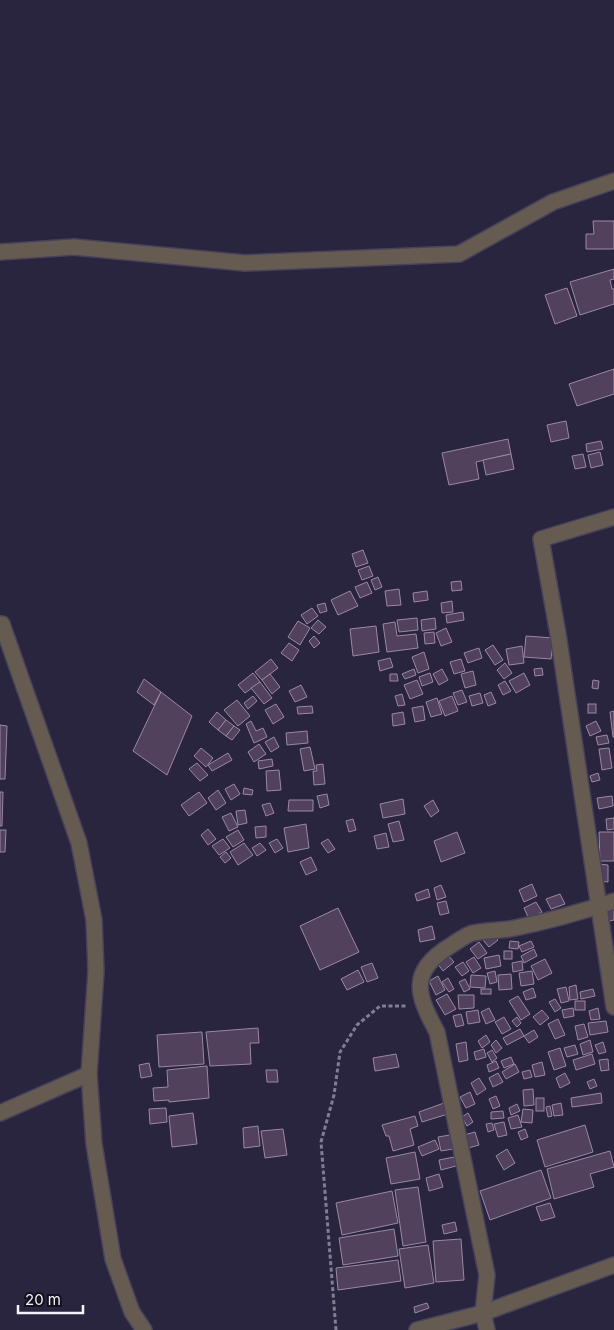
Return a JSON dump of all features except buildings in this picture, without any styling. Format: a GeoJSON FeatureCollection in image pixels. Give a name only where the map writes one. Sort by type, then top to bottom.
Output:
{"type":"FeatureCollection","features":[{"type":"Feature","properties":{"kind":"street"},"geometry":{"type":"LineString","coordinates":[[0,252],[74,247],[245,263],[459,254],[553,202],[614,181]]}},
{"type":"Feature","properties":{"kind":"street"},"geometry":{"type":"LineString","coordinates":[[614,517],[541,539],[558,634],[614,1007]]}},
{"type":"Feature","properties":{"kind":"street"},"geometry":{"type":"LineString","coordinates":[[0,624],[2,624],[79,843],[94,920],[96,971],[89,1074],[94,1144],[113,1259],[132,1312],[144,1330]]}},
{"type":"Feature","properties":{"kind":"street"},"geometry":{"type":"LineString","coordinates":[[487,1330],[483,1313],[487,1275],[437,1032],[423,1006],[420,985],[424,967],[437,954],[471,934],[513,928],[614,901]]}},
{"type":"Feature","properties":{"kind":"street"},"geometry":{"type":"LineString","coordinates":[[0,1113],[89,1074]]}},
{"type":"Feature","properties":{"kind":"street"},"geometry":{"type":"LineString","coordinates":[[416,1330],[483,1313],[614,1265]]}},
{"type":"Feature","properties":{"kind":"path"},"geometry":{"type":"LineString","coordinates":[[336,1330],[321,1142],[334,1095],[340,1052],[357,1025],[380,1006],[423,1006]]}}]}
